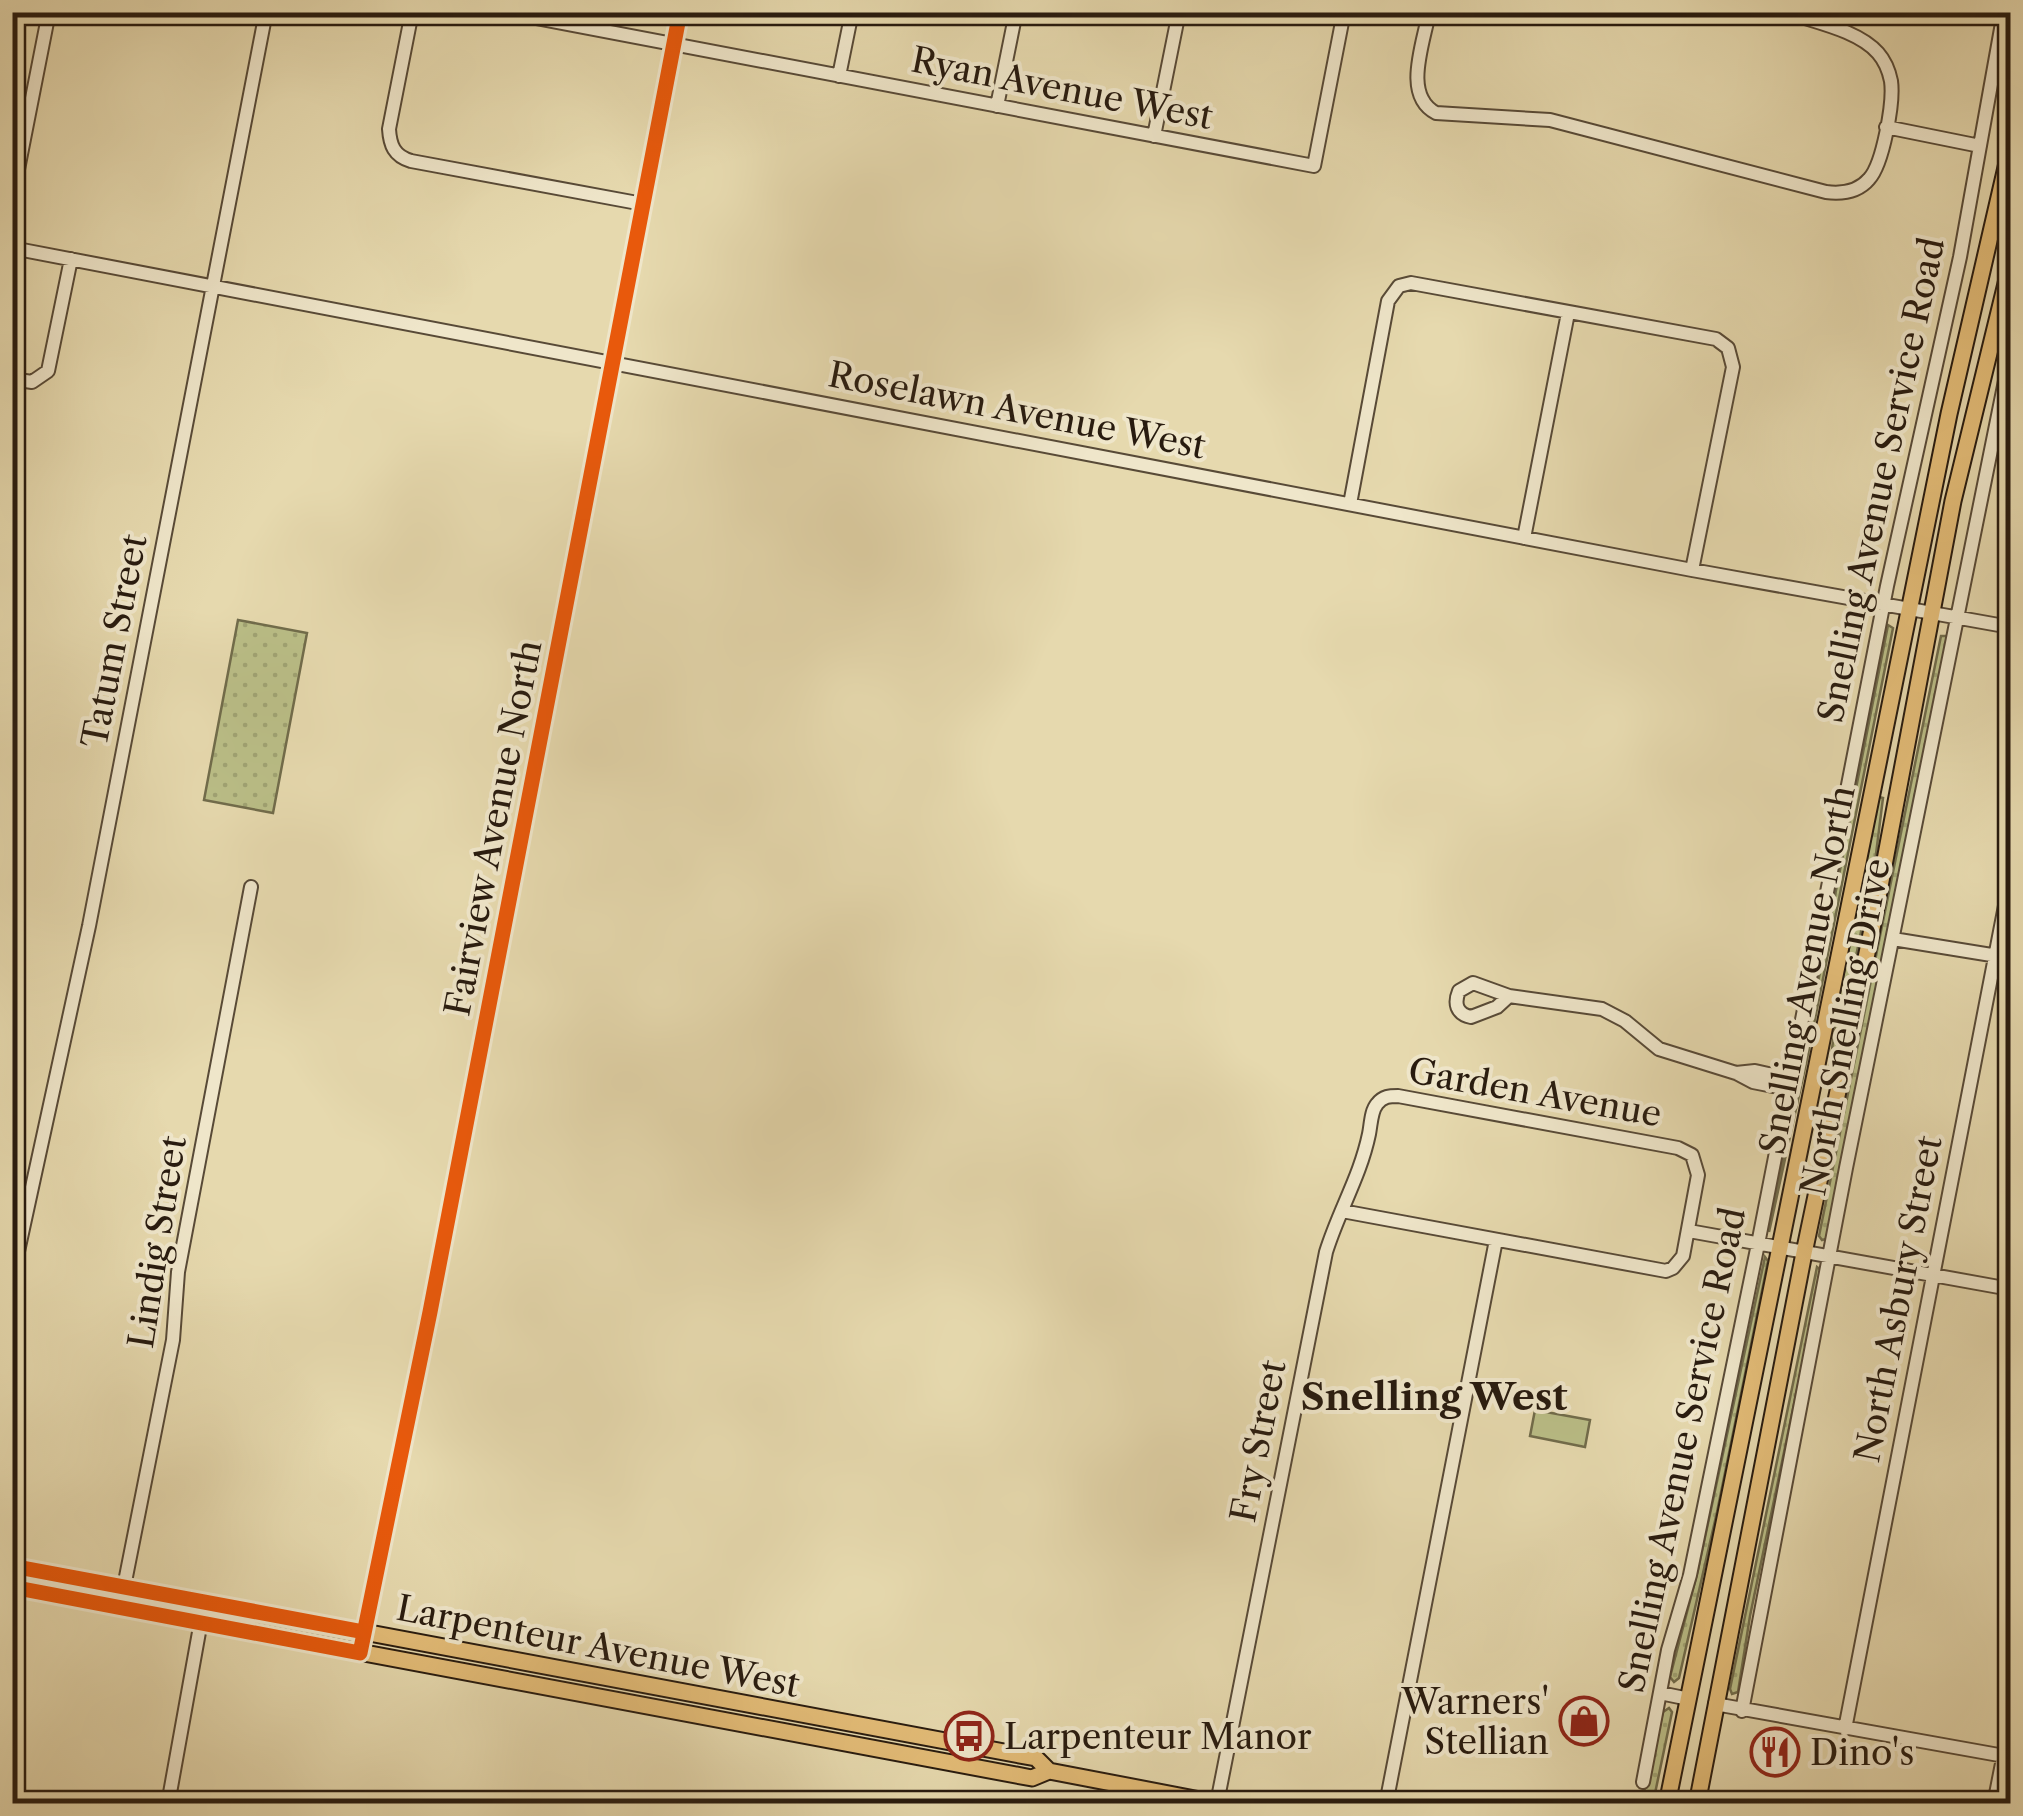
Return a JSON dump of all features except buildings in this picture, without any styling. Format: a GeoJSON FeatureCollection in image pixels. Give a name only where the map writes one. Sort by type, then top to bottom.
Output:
{"type":"FeatureCollection","features":[{"type":"Feature","properties":{"kind":"main road","name":"Snelling Avenue North"},"geometry":{"type":"LineString","coordinates":[[1667,1804],[1952,396],[2010,150]]}},
{"type":"Feature","properties":{"kind":"main road","name":"Snelling Avenue North"},"geometry":{"type":"LineString","coordinates":[[1696,1804],[1871,934],[1953,500],[2010,268]]}},
{"type":"Feature","properties":{"kind":"main road","name":"Larpenteur Avenue West"},"geometry":{"type":"LineString","coordinates":[[12,1566],[1036,1758],[1049,1771],[1183,1800],[1219,1803]]}},
{"type":"Feature","properties":{"kind":"main road","name":"Larpenteur Avenue West"},"geometry":{"type":"LineString","coordinates":[[12,1587],[1032,1778],[1049,1771]]}},
{"type":"Feature","properties":{"kind":"main road"},"geometry":{"type":"LineString","coordinates":[[1698,1655],[1702,1696],[1715,1704]]}},
{"type":"Feature","properties":{"kind":"main road"},"geometry":{"type":"LineString","coordinates":[[722,1722],[726,1701]]}},
{"type":"Feature","properties":{"kind":"street"},"geometry":{"type":"LineString","coordinates":[[12,200],[49,12]]}},
{"type":"Feature","properties":{"kind":"street","name":"Tatum Street"},"geometry":{"type":"LineString","coordinates":[[12,1279],[89,926],[266,12]]}},
{"type":"Feature","properties":{"kind":"street"},"geometry":{"type":"LineString","coordinates":[[412,12],[388,128],[396,153],[411,161],[642,204]]}},
{"type":"Feature","properties":{"kind":"street","name":"Ryan Avenue West"},"geometry":{"type":"LineString","coordinates":[[505,12],[1314,166],[1344,12]]}},
{"type":"Feature","properties":{"kind":"street","name":"Fairview Avenue North"},"geometry":{"type":"LineString","coordinates":[[360,1653],[430,1312],[680,12]]}},
{"type":"Feature","properties":{"kind":"street"},"geometry":{"type":"LineString","coordinates":[[839,76],[852,12]]}},
{"type":"Feature","properties":{"kind":"street"},"geometry":{"type":"LineString","coordinates":[[998,106],[1016,12]]}},
{"type":"Feature","properties":{"kind":"street"},"geometry":{"type":"LineString","coordinates":[[1154,136],[1179,12]]}},
{"type":"Feature","properties":{"kind":"street"},"geometry":{"type":"LineString","coordinates":[[1429,12],[1417,90],[1423,104],[1436,112],[1550,120],[1838,193],[1857,188],[1870,179],[1880,158],[1891,80],[1888,68],[1874,49],[1854,37],[1786,12]]}},
{"type":"Feature","properties":{"kind":"street","name":"Snelling Avenue Service Road"},"geometry":{"type":"LineString","coordinates":[[1643,1782],[1671,1636],[1690,1575],[1884,604],[1960,257],[2004,12]]}},
{"type":"Feature","properties":{"kind":"street"},"geometry":{"type":"LineString","coordinates":[[1886,127],[1980,146]]}},
{"type":"Feature","properties":{"kind":"street","name":"Roselawn Avenue West"},"geometry":{"type":"LineString","coordinates":[[12,248],[1692,570],[2010,627]]}},
{"type":"Feature","properties":{"kind":"street"},"geometry":{"type":"LineString","coordinates":[[18,381],[36,381],[48,371],[72,259]]}},
{"type":"Feature","properties":{"kind":"street"},"geometry":{"type":"LineString","coordinates":[[1350,504],[1393,290],[1411,284],[1716,339],[1728,348],[1733,366],[1692,570]]}},
{"type":"Feature","properties":{"kind":"street"},"geometry":{"type":"LineString","coordinates":[[1524,538],[1568,312]]}},
{"type":"Feature","properties":{"kind":"street","name":"North Snelling Drive"},"geometry":{"type":"LineString","coordinates":[[1742,1711],[2010,356]]}},
{"type":"Feature","properties":{"kind":"street","name":"North Asbury Street"},"geometry":{"type":"LineString","coordinates":[[1844,1729],[2010,880]]}},
{"type":"Feature","properties":{"kind":"street","name":"Lindig Street"},"geometry":{"type":"LineString","coordinates":[[120,1607],[173,1340],[178,1272],[251,887]]}},
{"type":"Feature","properties":{"kind":"street"},"geometry":{"type":"LineString","coordinates":[[1893,938],[2010,958]]}},
{"type":"Feature","properties":{"kind":"street"},"geometry":{"type":"LineString","coordinates":[[1509,996],[1602,1010],[1625,1022],[1659,1050],[1736,1072],[1755,1071],[1789,1084]]}},
{"type":"Feature","properties":{"kind":"street","name":"Garden Avenue"},"geometry":{"type":"LineString","coordinates":[[1382,1099],[1398,1096],[1686,1150],[1699,1169],[1688,1231]]}},
{"type":"Feature","properties":{"kind":"street","name":"Fry Street"},"geometry":{"type":"LineString","coordinates":[[1219,1803],[1320,1279],[1331,1236],[1360,1172],[1375,1107],[1382,1099]]}},
{"type":"Feature","properties":{"kind":"street"},"geometry":{"type":"LineString","coordinates":[[1342,1211],[1666,1271],[1683,1256],[1688,1231],[2010,1288]]}},
{"type":"Feature","properties":{"kind":"street"},"geometry":{"type":"LineString","coordinates":[[1386,1804],[1496,1240]]}},
{"type":"Feature","properties":{"kind":"street"},"geometry":{"type":"LineString","coordinates":[[168,1804],[201,1620]]}},
{"type":"Feature","properties":{"kind":"street"},"geometry":{"type":"LineString","coordinates":[[1660,1693],[1689,1699]]}},
{"type":"Feature","properties":{"kind":"street"},"geometry":{"type":"LineString","coordinates":[[1715,1704],[2007,1757]]}},
{"type":"Feature","properties":{"kind":"street"},"geometry":{"type":"LineString","coordinates":[[1994,1804],[2007,1757],[2010,1724]]}},
{"type":"Feature","properties":{"kind":"green space"},"geometry":{"type":"Polygon","coordinates":[[[238,620],[307,633],[273,813],[204,800],[238,620]]]}},
{"type":"Feature","properties":{"kind":"green space"},"geometry":{"type":"Polygon","coordinates":[[[1888,625],[1893,628],[1769,1232],[1888,625]]]}},
{"type":"Feature","properties":{"kind":"green space"},"geometry":{"type":"Polygon","coordinates":[[[1941,636],[1947,636],[1943,660],[1834,1205],[1826,1239],[1822,1240],[1819,1236],[1941,636]]]}},
{"type":"Feature","properties":{"kind":"green space"},"geometry":{"type":"Polygon","coordinates":[[[1879,797],[1883,798],[1875,862],[1834,1066],[1830,1065],[1838,1002],[1879,797]]]}},
{"type":"Feature","properties":{"kind":"green space"},"geometry":{"type":"Polygon","coordinates":[[[1765,1257],[1768,1261],[1717,1512],[1679,1678],[1674,1682],[1670,1677],[1698,1570],[1765,1257]]]}},
{"type":"Feature","properties":{"kind":"green space"},"geometry":{"type":"Polygon","coordinates":[[[1817,1267],[1821,1270],[1815,1303],[1738,1692],[1732,1694],[1730,1689],[1817,1267]]]}},
{"type":"Feature","properties":{"kind":"green space"},"geometry":{"type":"Polygon","coordinates":[[[1535,1410],[1590,1420],[1585,1447],[1530,1436],[1535,1410]]]}},
{"type":"Feature","properties":{"kind":"green space"},"geometry":{"type":"Polygon","coordinates":[[[1669,1708],[1672,1712],[1650,1803],[1643,1796],[1663,1712],[1669,1708]]]}},
{"type":"Feature","properties":{"kind":"cycle path"},"geometry":{"type":"LineString","coordinates":[[12,1587],[360,1653],[430,1312],[680,12]]}},
{"type":"Feature","properties":{"kind":"cycle path"},"geometry":{"type":"LineString","coordinates":[[12,1566],[364,1632]]}},
{"type":"Feature","properties":{"kind":"place","name":"Warners' Stellian"},"geometry":{"type":"Point","coordinates":[1584,1721]}},
{"type":"Feature","properties":{"kind":"place","name":"Larpenteur Manor"},"geometry":{"type":"Point","coordinates":[969,1736]}},
{"type":"Feature","properties":{"kind":"place","name":"Dino's"},"geometry":{"type":"Point","coordinates":[1775,1752]}},
{"type":"Feature","properties":{"kind":"district","name":"Snelling West"},"geometry":{"type":"Point","coordinates":[1434,1396]}}]}
